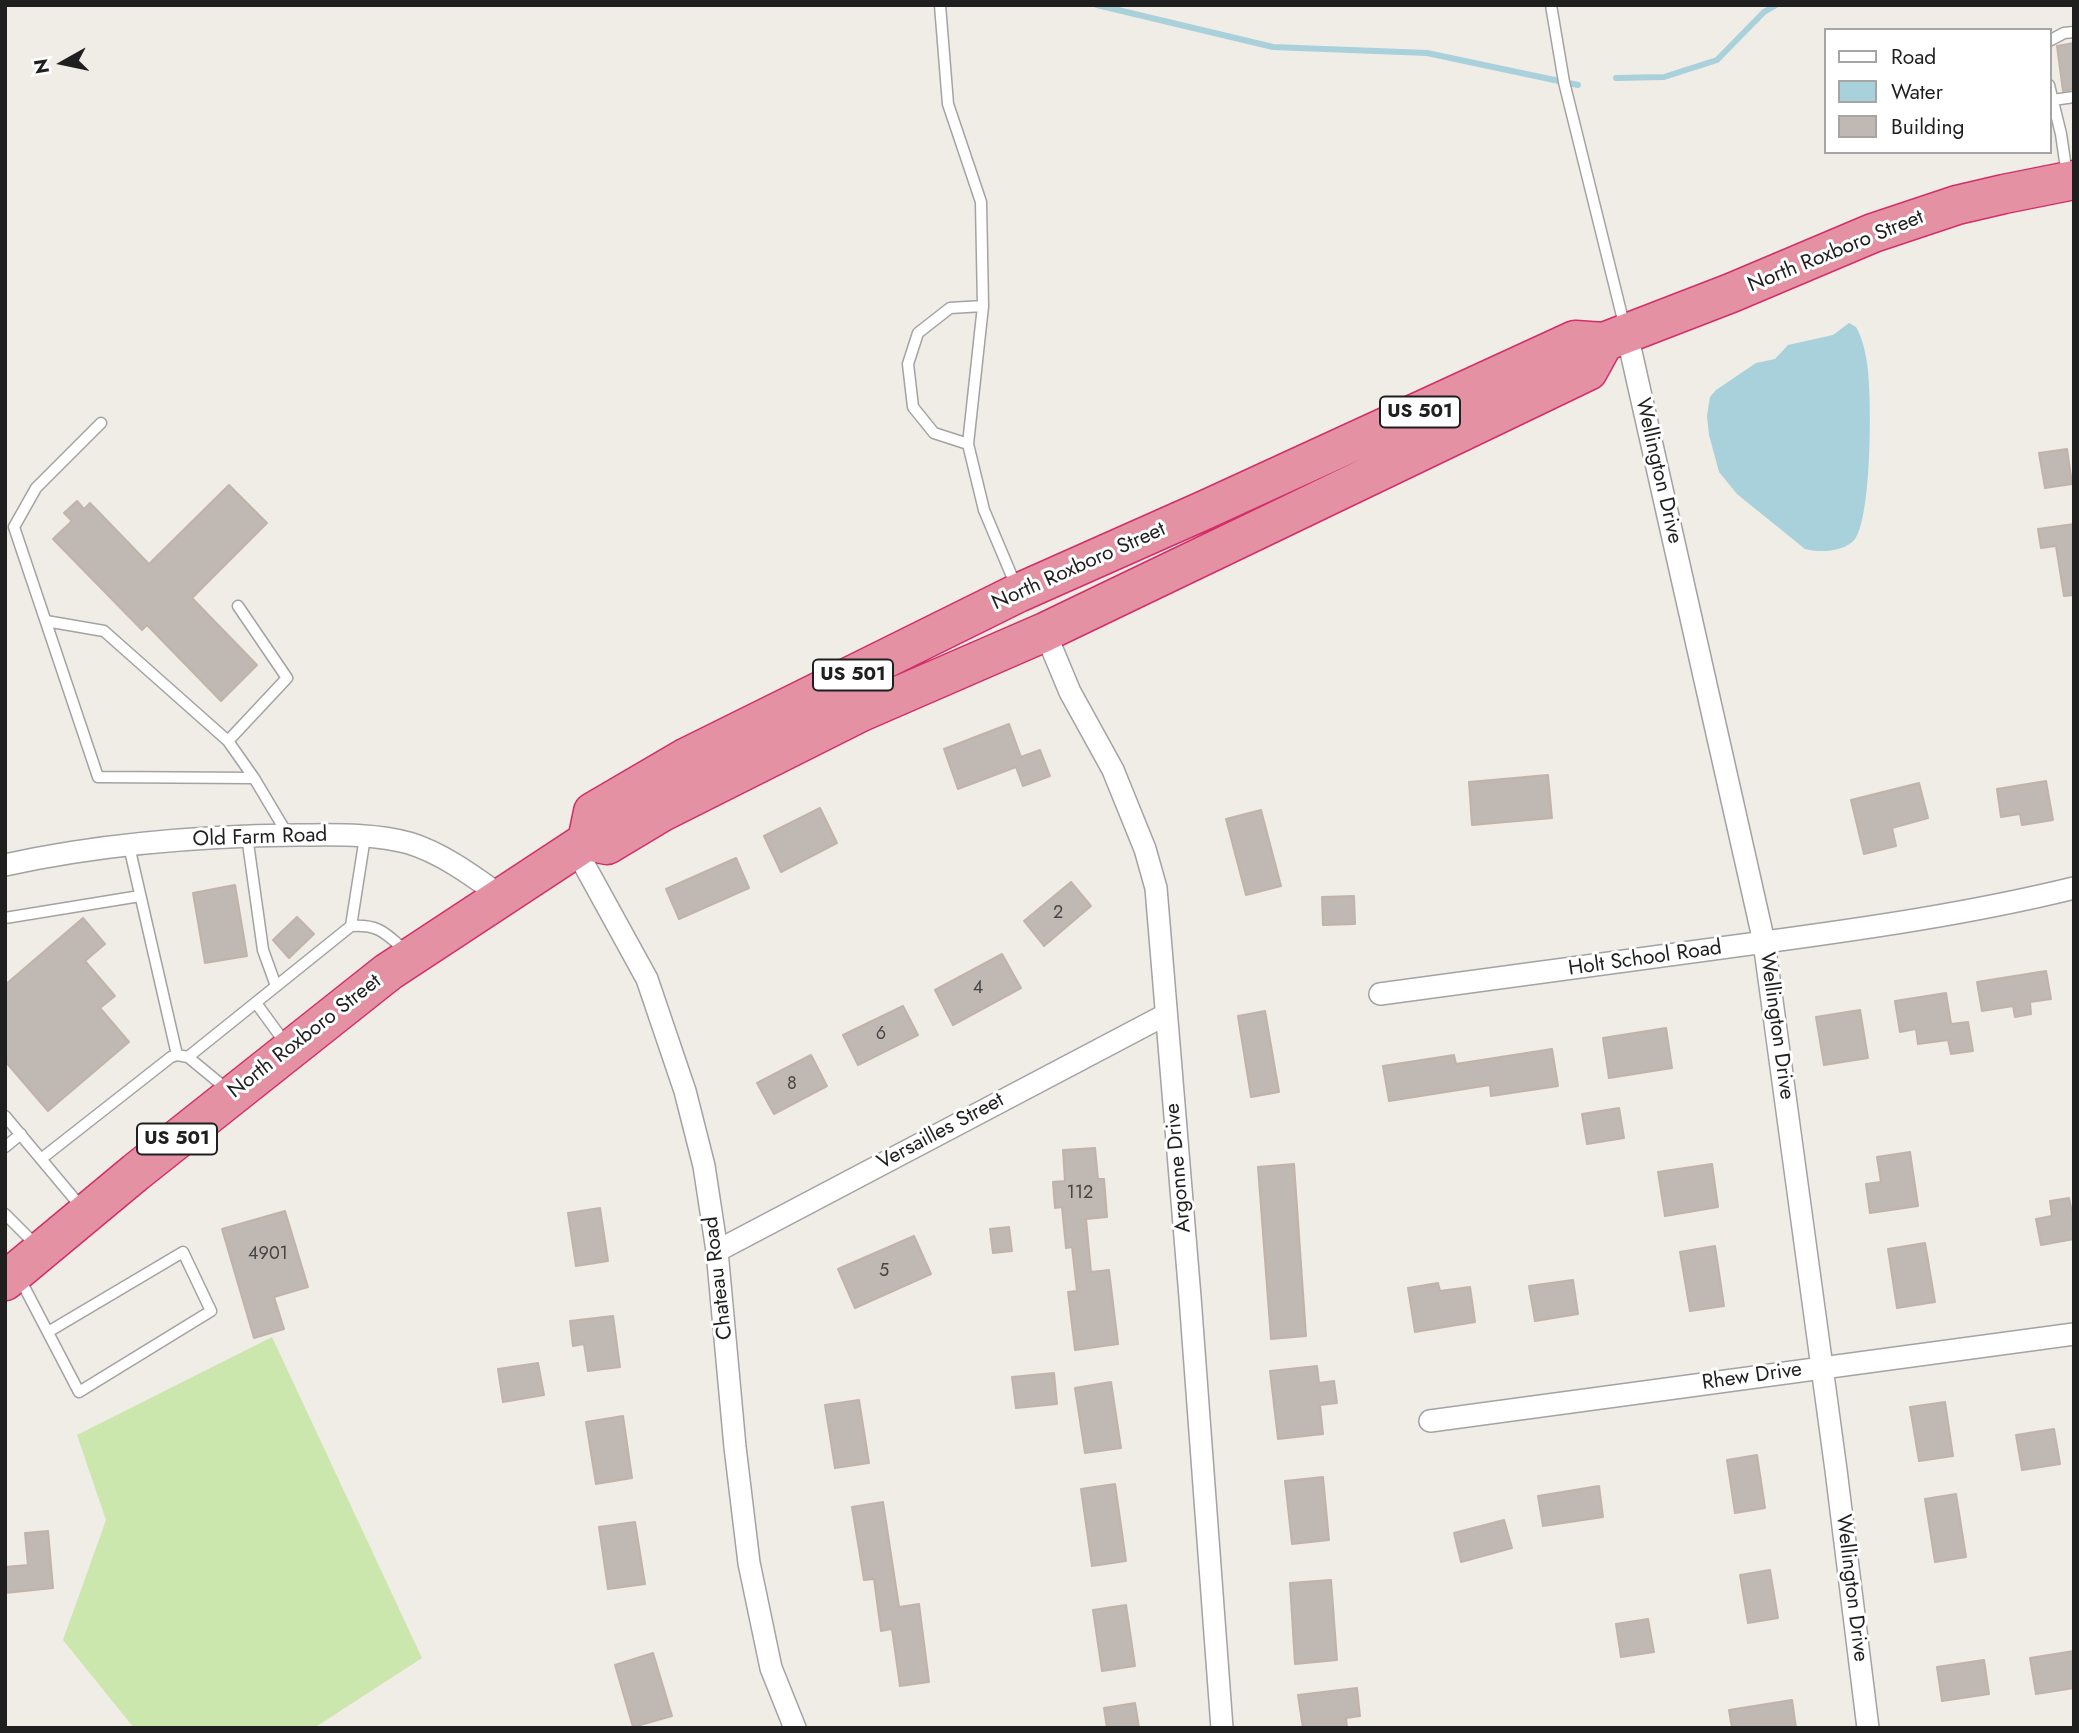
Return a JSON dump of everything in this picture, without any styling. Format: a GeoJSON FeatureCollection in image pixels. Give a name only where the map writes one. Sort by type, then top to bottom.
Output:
{"type":"FeatureCollection","features":[{"type":"Feature","properties":{"kind":"highway","name":"North Roxboro Street"},"geometry":{"type":"LineString","coordinates":[[581,845],[593,812],[664,771],[1018,593],[1575,340],[1616,338],[1872,233],[1957,205],[2071,181]]}},
{"type":"Feature","properties":{"kind":"highway","name":"North Roxboro Street"},"geometry":{"type":"LineString","coordinates":[[21,1268],[233,1094],[388,972],[581,845],[607,845],[662,812],[861,712],[1045,632],[1588,371],[1616,338]]}},
{"type":"Feature","properties":{"kind":"highway"},"geometry":{"type":"LineString","coordinates":[[1045,632],[1049,604],[1199,531],[1207,509]]}},
{"type":"Feature","properties":{"kind":"highway"},"geometry":{"type":"LineString","coordinates":[[861,712],[890,680],[1004,624],[1018,593]]}},
{"type":"Feature","properties":{"kind":"street","name":"Wellington Drive"},"geometry":{"type":"LineString","coordinates":[[1616,338],[1764,942],[1868,1728]]}},
{"type":"Feature","properties":{"kind":"street","name":"Argonne Drive"},"geometry":{"type":"LineString","coordinates":[[1045,632],[1070,692],[1113,770],[1145,849],[1159,908],[1165,1015],[1190,1297],[1222,1728]]}},
{"type":"Feature","properties":{"kind":"street","name":"Old Farm Road"},"geometry":{"type":"LineString","coordinates":[[5,865],[42,856],[247,836],[365,837],[409,843],[430,852],[466,871],[501,896]]}},
{"type":"Feature","properties":{"kind":"street","name":"Chateau Road"},"geometry":{"type":"LineString","coordinates":[[581,845],[647,979],[685,1091],[704,1166],[718,1251],[735,1447],[749,1563],[771,1668],[794,1728]]}},
{"type":"Feature","properties":{"kind":"street","name":"Holt School Road"},"geometry":{"type":"LineString","coordinates":[[1380,994],[1954,914],[2074,888]]}},
{"type":"Feature","properties":{"kind":"street","name":"Versailles Street"},"geometry":{"type":"LineString","coordinates":[[718,1251],[1165,1015]]}},
{"type":"Feature","properties":{"kind":"street","name":"Rhew Drive"},"geometry":{"type":"LineString","coordinates":[[1430,1421],[2074,1334]]}},
{"type":"Feature","properties":{"kind":"lane"},"geometry":{"type":"LineString","coordinates":[[940,5],[948,104],[981,202],[983,306],[968,444],[984,510],[1018,593]]}},
{"type":"Feature","properties":{"kind":"lane"},"geometry":{"type":"LineString","coordinates":[[1551,5],[1616,338]]}},
{"type":"Feature","properties":{"kind":"lane"},"geometry":{"type":"LineString","coordinates":[[2051,40],[2064,33],[2074,32]]}},
{"type":"Feature","properties":{"kind":"lane"},"geometry":{"type":"LineString","coordinates":[[2051,92],[2071,181]]}},
{"type":"Feature","properties":{"kind":"lane"},"geometry":{"type":"LineString","coordinates":[[2053,100],[2074,97]]}},
{"type":"Feature","properties":{"kind":"lane"},"geometry":{"type":"LineString","coordinates":[[968,444],[934,433],[913,407],[908,364],[918,333],[939,316],[950,308],[983,306]]}},
{"type":"Feature","properties":{"kind":"lane"},"geometry":{"type":"LineString","coordinates":[[102,423],[36,488],[14,527],[99,777],[254,778]]}},
{"type":"Feature","properties":{"kind":"lane"},"geometry":{"type":"LineString","coordinates":[[228,741],[287,678],[238,606]]}},
{"type":"Feature","properties":{"kind":"lane"},"geometry":{"type":"LineString","coordinates":[[46,621],[104,631],[228,741],[288,835]]}},
{"type":"Feature","properties":{"kind":"lane"},"geometry":{"type":"LineString","coordinates":[[247,836],[263,950],[276,986]]}},
{"type":"Feature","properties":{"kind":"lane"},"geometry":{"type":"LineString","coordinates":[[351,926],[365,837]]}},
{"type":"Feature","properties":{"kind":"lane"},"geometry":{"type":"LineString","coordinates":[[128,846],[182,1056],[233,1094]]}},
{"type":"Feature","properties":{"kind":"lane"},"geometry":{"type":"LineString","coordinates":[[5,918],[140,896]]}},
{"type":"Feature","properties":{"kind":"lane"},"geometry":{"type":"LineString","coordinates":[[41,1159],[171,1057],[182,1056],[256,1003],[351,926],[371,925],[380,929],[412,956]]}},
{"type":"Feature","properties":{"kind":"lane"},"geometry":{"type":"LineString","coordinates":[[256,1003],[289,1049]]}},
{"type":"Feature","properties":{"kind":"lane"},"geometry":{"type":"LineString","coordinates":[[5,1116],[86,1213]]}},
{"type":"Feature","properties":{"kind":"lane"},"geometry":{"type":"LineString","coordinates":[[5,1147],[20,1134]]}},
{"type":"Feature","properties":{"kind":"lane"},"geometry":{"type":"LineString","coordinates":[[5,1214],[21,1268],[48,1332],[79,1392],[211,1311],[183,1252],[48,1332]]}},
{"type":"Feature","properties":{"kind":"green space"},"geometry":{"type":"Polygon","coordinates":[[[272,1337],[422,1658],[314,1728],[134,1728],[63,1640],[106,1520],[77,1435],[272,1337]]]}},
{"type":"Feature","properties":{"kind":"water"},"geometry":{"type":"Polygon","coordinates":[[[1849,323],[1856,327],[1862,339],[1869,378],[1870,426],[1865,506],[1861,526],[1851,543],[1845,547],[1824,551],[1805,549],[1737,494],[1719,472],[1709,435],[1707,416],[1710,397],[1756,363],[1775,359],[1788,345],[1833,335],[1849,323]]]}},
{"type":"Feature","properties":{"kind":"building"},"geometry":{"type":"Polygon","coordinates":[[[2074,43],[2074,89],[2063,91],[2057,46],[2074,43]]]}},
{"type":"Feature","properties":{"kind":"building"},"geometry":{"type":"Polygon","coordinates":[[[2067,449],[2072,484],[2045,488],[2039,453],[2067,449]]]}},
{"type":"Feature","properties":{"kind":"building"},"geometry":{"type":"Polygon","coordinates":[[[229,485],[267,523],[192,598],[257,665],[221,701],[147,625],[142,630],[53,539],[72,521],[64,513],[77,501],[84,509],[90,503],[149,564],[229,485]]]}},
{"type":"Feature","properties":{"kind":"building"},"geometry":{"type":"Polygon","coordinates":[[[2074,524],[2074,595],[2064,596],[2056,546],[2041,548],[2038,529],[2074,524]]]}},
{"type":"Feature","properties":{"kind":"building"},"geometry":{"type":"Polygon","coordinates":[[[1009,724],[1021,757],[1040,750],[1050,776],[1023,786],[1016,767],[958,789],[944,749],[1009,724]]]}},
{"type":"Feature","properties":{"kind":"building"},"geometry":{"type":"Polygon","coordinates":[[[1548,775],[1552,818],[1472,825],[1469,782],[1548,775]]]}},
{"type":"Feature","properties":{"kind":"building"},"geometry":{"type":"Polygon","coordinates":[[[2046,781],[2053,820],[2022,825],[2020,814],[2001,817],[1997,789],[2046,781]]]}},
{"type":"Feature","properties":{"kind":"building"},"geometry":{"type":"Polygon","coordinates":[[[1919,783],[1928,818],[1892,828],[1896,846],[1864,854],[1851,800],[1919,783]]]}},
{"type":"Feature","properties":{"kind":"building"},"geometry":{"type":"Polygon","coordinates":[[[820,808],[837,843],[781,872],[764,836],[820,808]]]}},
{"type":"Feature","properties":{"kind":"building"},"geometry":{"type":"Polygon","coordinates":[[[1261,810],[1281,886],[1246,895],[1226,819],[1261,810]]]}},
{"type":"Feature","properties":{"kind":"building"},"geometry":{"type":"Polygon","coordinates":[[[736,858],[749,888],[679,919],[666,889],[736,858]]]}},
{"type":"Feature","properties":{"kind":"building"},"geometry":{"type":"Polygon","coordinates":[[[1071,882],[1091,906],[1044,946],[1024,921],[1071,882]]]}},
{"type":"Feature","properties":{"kind":"building"},"geometry":{"type":"Polygon","coordinates":[[[235,885],[247,956],[205,963],[193,893],[235,885]]]}},
{"type":"Feature","properties":{"kind":"building"},"geometry":{"type":"Polygon","coordinates":[[[1354,896],[1355,924],[1323,925],[1322,897],[1354,896]]]}},
{"type":"Feature","properties":{"kind":"building"},"geometry":{"type":"Polygon","coordinates":[[[297,917],[314,934],[289,958],[273,940],[297,917]]]}},
{"type":"Feature","properties":{"kind":"building"},"geometry":{"type":"Polygon","coordinates":[[[83,918],[105,944],[85,961],[115,996],[100,1008],[129,1042],[48,1111],[5,1061],[5,985],[83,918]]]}},
{"type":"Feature","properties":{"kind":"building"},"geometry":{"type":"Polygon","coordinates":[[[1002,954],[1021,988],[953,1025],[935,990],[1002,954]]]}},
{"type":"Feature","properties":{"kind":"building"},"geometry":{"type":"Polygon","coordinates":[[[2046,971],[2051,999],[2030,1002],[2031,1014],[2015,1017],[2013,1006],[1982,1011],[1977,982],[2046,971]]]}},
{"type":"Feature","properties":{"kind":"building"},"geometry":{"type":"Polygon","coordinates":[[[1946,993],[1951,1024],[1968,1022],[1973,1051],[1951,1054],[1948,1040],[1918,1044],[1916,1029],[1900,1032],[1895,1001],[1946,993]]]}},
{"type":"Feature","properties":{"kind":"building"},"geometry":{"type":"Polygon","coordinates":[[[903,1006],[918,1035],[858,1065],[843,1035],[903,1006]]]}},
{"type":"Feature","properties":{"kind":"building"},"geometry":{"type":"Polygon","coordinates":[[[1860,1010],[1868,1058],[1824,1065],[1816,1017],[1860,1010]]]}},
{"type":"Feature","properties":{"kind":"building"},"geometry":{"type":"Polygon","coordinates":[[[1265,1011],[1279,1092],[1251,1097],[1238,1016],[1265,1011]]]}},
{"type":"Feature","properties":{"kind":"building"},"geometry":{"type":"Polygon","coordinates":[[[1666,1028],[1672,1068],[1609,1078],[1603,1038],[1666,1028]]]}},
{"type":"Feature","properties":{"kind":"building"},"geometry":{"type":"Polygon","coordinates":[[[1552,1049],[1558,1086],[1491,1096],[1490,1085],[1389,1101],[1383,1066],[1454,1055],[1456,1064],[1552,1049]]]}},
{"type":"Feature","properties":{"kind":"building"},"geometry":{"type":"Polygon","coordinates":[[[811,1055],[827,1086],[774,1114],[757,1083],[811,1055]]]}},
{"type":"Feature","properties":{"kind":"building"},"geometry":{"type":"Polygon","coordinates":[[[1619,1108],[1624,1138],[1587,1144],[1582,1114],[1619,1108]]]}},
{"type":"Feature","properties":{"kind":"building"},"geometry":{"type":"Polygon","coordinates":[[[1095,1148],[1098,1179],[1104,1179],[1107,1217],[1086,1219],[1091,1272],[1109,1270],[1118,1344],[1075,1350],[1068,1292],[1077,1291],[1072,1247],[1066,1248],[1062,1207],[1055,1208],[1053,1182],[1065,1181],[1063,1150],[1095,1148]]]}},
{"type":"Feature","properties":{"kind":"building"},"geometry":{"type":"Polygon","coordinates":[[[1910,1152],[1918,1206],[1870,1213],[1866,1184],[1881,1182],[1877,1157],[1910,1152]]]}},
{"type":"Feature","properties":{"kind":"building"},"geometry":{"type":"Polygon","coordinates":[[[1294,1164],[1306,1336],[1271,1339],[1258,1167],[1294,1164]]]}},
{"type":"Feature","properties":{"kind":"building"},"geometry":{"type":"Polygon","coordinates":[[[1712,1164],[1718,1207],[1665,1216],[1658,1172],[1712,1164]]]}},
{"type":"Feature","properties":{"kind":"building"},"geometry":{"type":"Polygon","coordinates":[[[2069,1198],[2074,1212],[2074,1239],[2041,1245],[2036,1219],[2052,1216],[2050,1201],[2069,1198]]]}},
{"type":"Feature","properties":{"kind":"building"},"geometry":{"type":"Polygon","coordinates":[[[600,1208],[608,1261],[576,1266],[568,1213],[600,1208]]]}},
{"type":"Feature","properties":{"kind":"building"},"geometry":{"type":"Polygon","coordinates":[[[285,1211],[308,1287],[274,1297],[284,1329],[254,1338],[222,1229],[285,1211]]]}},
{"type":"Feature","properties":{"kind":"building"},"geometry":{"type":"Polygon","coordinates":[[[1009,1227],[1012,1251],[993,1253],[990,1229],[1009,1227]]]}},
{"type":"Feature","properties":{"kind":"building"},"geometry":{"type":"Polygon","coordinates":[[[914,1236],[931,1274],[855,1308],[838,1269],[914,1236]]]}},
{"type":"Feature","properties":{"kind":"building"},"geometry":{"type":"Polygon","coordinates":[[[1925,1243],[1935,1302],[1897,1308],[1888,1249],[1925,1243]]]}},
{"type":"Feature","properties":{"kind":"building"},"geometry":{"type":"Polygon","coordinates":[[[1715,1246],[1724,1306],[1690,1311],[1680,1252],[1715,1246]]]}},
{"type":"Feature","properties":{"kind":"building"},"geometry":{"type":"Polygon","coordinates":[[[1573,1280],[1578,1314],[1535,1321],[1529,1286],[1573,1280]]]}},
{"type":"Feature","properties":{"kind":"building"},"geometry":{"type":"Polygon","coordinates":[[[1438,1283],[1440,1291],[1470,1287],[1475,1322],[1415,1332],[1408,1288],[1438,1283]]]}},
{"type":"Feature","properties":{"kind":"building"},"geometry":{"type":"Polygon","coordinates":[[[613,1316],[620,1367],[588,1371],[584,1344],[573,1346],[570,1321],[613,1316]]]}},
{"type":"Feature","properties":{"kind":"building"},"geometry":{"type":"Polygon","coordinates":[[[538,1363],[544,1395],[503,1402],[498,1369],[538,1363]]]}},
{"type":"Feature","properties":{"kind":"building"},"geometry":{"type":"Polygon","coordinates":[[[1317,1366],[1319,1383],[1334,1381],[1337,1403],[1320,1405],[1323,1434],[1278,1439],[1270,1371],[1317,1366]]]}},
{"type":"Feature","properties":{"kind":"building"},"geometry":{"type":"Polygon","coordinates":[[[1054,1373],[1057,1404],[1016,1408],[1012,1377],[1054,1373]]]}},
{"type":"Feature","properties":{"kind":"building"},"geometry":{"type":"Polygon","coordinates":[[[1111,1382],[1121,1448],[1085,1453],[1075,1388],[1111,1382]]]}},
{"type":"Feature","properties":{"kind":"building"},"geometry":{"type":"Polygon","coordinates":[[[859,1400],[869,1463],[835,1468],[825,1405],[859,1400]]]}},
{"type":"Feature","properties":{"kind":"building"},"geometry":{"type":"Polygon","coordinates":[[[1945,1402],[1953,1456],[1919,1461],[1910,1407],[1945,1402]]]}},
{"type":"Feature","properties":{"kind":"building"},"geometry":{"type":"Polygon","coordinates":[[[623,1416],[632,1478],[596,1484],[586,1422],[623,1416]]]}},
{"type":"Feature","properties":{"kind":"building"},"geometry":{"type":"Polygon","coordinates":[[[2054,1429],[2060,1464],[2022,1470],[2016,1435],[2054,1429]]]}},
{"type":"Feature","properties":{"kind":"building"},"geometry":{"type":"Polygon","coordinates":[[[1757,1455],[1765,1508],[1735,1513],[1727,1460],[1757,1455]]]}},
{"type":"Feature","properties":{"kind":"building"},"geometry":{"type":"Polygon","coordinates":[[[1323,1477],[1329,1540],[1292,1544],[1285,1481],[1323,1477]]]}},
{"type":"Feature","properties":{"kind":"building"},"geometry":{"type":"Polygon","coordinates":[[[1115,1484],[1126,1561],[1092,1566],[1081,1489],[1115,1484]]]}},
{"type":"Feature","properties":{"kind":"building"},"geometry":{"type":"Polygon","coordinates":[[[1599,1486],[1603,1517],[1543,1526],[1538,1496],[1599,1486]]]}},
{"type":"Feature","properties":{"kind":"building"},"geometry":{"type":"Polygon","coordinates":[[[1956,1494],[1966,1557],[1935,1562],[1925,1499],[1956,1494]]]}},
{"type":"Feature","properties":{"kind":"building"},"geometry":{"type":"Polygon","coordinates":[[[883,1502],[899,1607],[919,1604],[929,1682],[900,1686],[892,1629],[881,1631],[874,1579],[864,1580],[852,1507],[883,1502]]]}},
{"type":"Feature","properties":{"kind":"building"},"geometry":{"type":"Polygon","coordinates":[[[1504,1520],[1512,1548],[1461,1562],[1454,1533],[1504,1520]]]}},
{"type":"Feature","properties":{"kind":"building"},"geometry":{"type":"Polygon","coordinates":[[[635,1522],[645,1584],[608,1589],[599,1527],[635,1522]]]}},
{"type":"Feature","properties":{"kind":"building"},"geometry":{"type":"Polygon","coordinates":[[[48,1531],[53,1588],[5,1593],[5,1567],[28,1565],[25,1533],[48,1531]]]}},
{"type":"Feature","properties":{"kind":"building"},"geometry":{"type":"Polygon","coordinates":[[[1770,1570],[1778,1618],[1748,1623],[1740,1575],[1770,1570]]]}},
{"type":"Feature","properties":{"kind":"building"},"geometry":{"type":"Polygon","coordinates":[[[1331,1580],[1337,1660],[1295,1664],[1290,1583],[1331,1580]]]}},
{"type":"Feature","properties":{"kind":"building"},"geometry":{"type":"Polygon","coordinates":[[[1126,1605],[1135,1666],[1102,1671],[1093,1610],[1126,1605]]]}},
{"type":"Feature","properties":{"kind":"building"},"geometry":{"type":"Polygon","coordinates":[[[1648,1619],[1654,1652],[1621,1657],[1616,1624],[1648,1619]]]}},
{"type":"Feature","properties":{"kind":"building"},"geometry":{"type":"Polygon","coordinates":[[[2074,1651],[2074,1688],[2036,1694],[2030,1658],[2074,1651]]]}},
{"type":"Feature","properties":{"kind":"building"},"geometry":{"type":"Polygon","coordinates":[[[653,1653],[672,1716],[633,1727],[615,1665],[653,1653]]]}},
{"type":"Feature","properties":{"kind":"building"},"geometry":{"type":"Polygon","coordinates":[[[1984,1660],[1989,1694],[1942,1701],[1937,1667],[1984,1660]]]}},
{"type":"Feature","properties":{"kind":"building"},"geometry":{"type":"Polygon","coordinates":[[[1357,1688],[1360,1716],[1346,1718],[1347,1728],[1303,1728],[1298,1695],[1357,1688]]]}},
{"type":"Feature","properties":{"kind":"building"},"geometry":{"type":"Polygon","coordinates":[[[1792,1700],[1796,1728],[1732,1728],[1729,1710],[1792,1700]]]}},
{"type":"Feature","properties":{"kind":"building"},"geometry":{"type":"Polygon","coordinates":[[[1135,1703],[1139,1728],[1107,1728],[1104,1708],[1135,1703]]]}},
{"type":"Feature","properties":{"kind":"waterway"},"geometry":{"type":"LineString","coordinates":[[1097,5],[1273,47],[1427,53],[1578,85]]}},
{"type":"Feature","properties":{"kind":"waterway"},"geometry":{"type":"LineString","coordinates":[[1616,78],[1664,77],[1717,60],[1764,12],[1776,5]]}}]}
